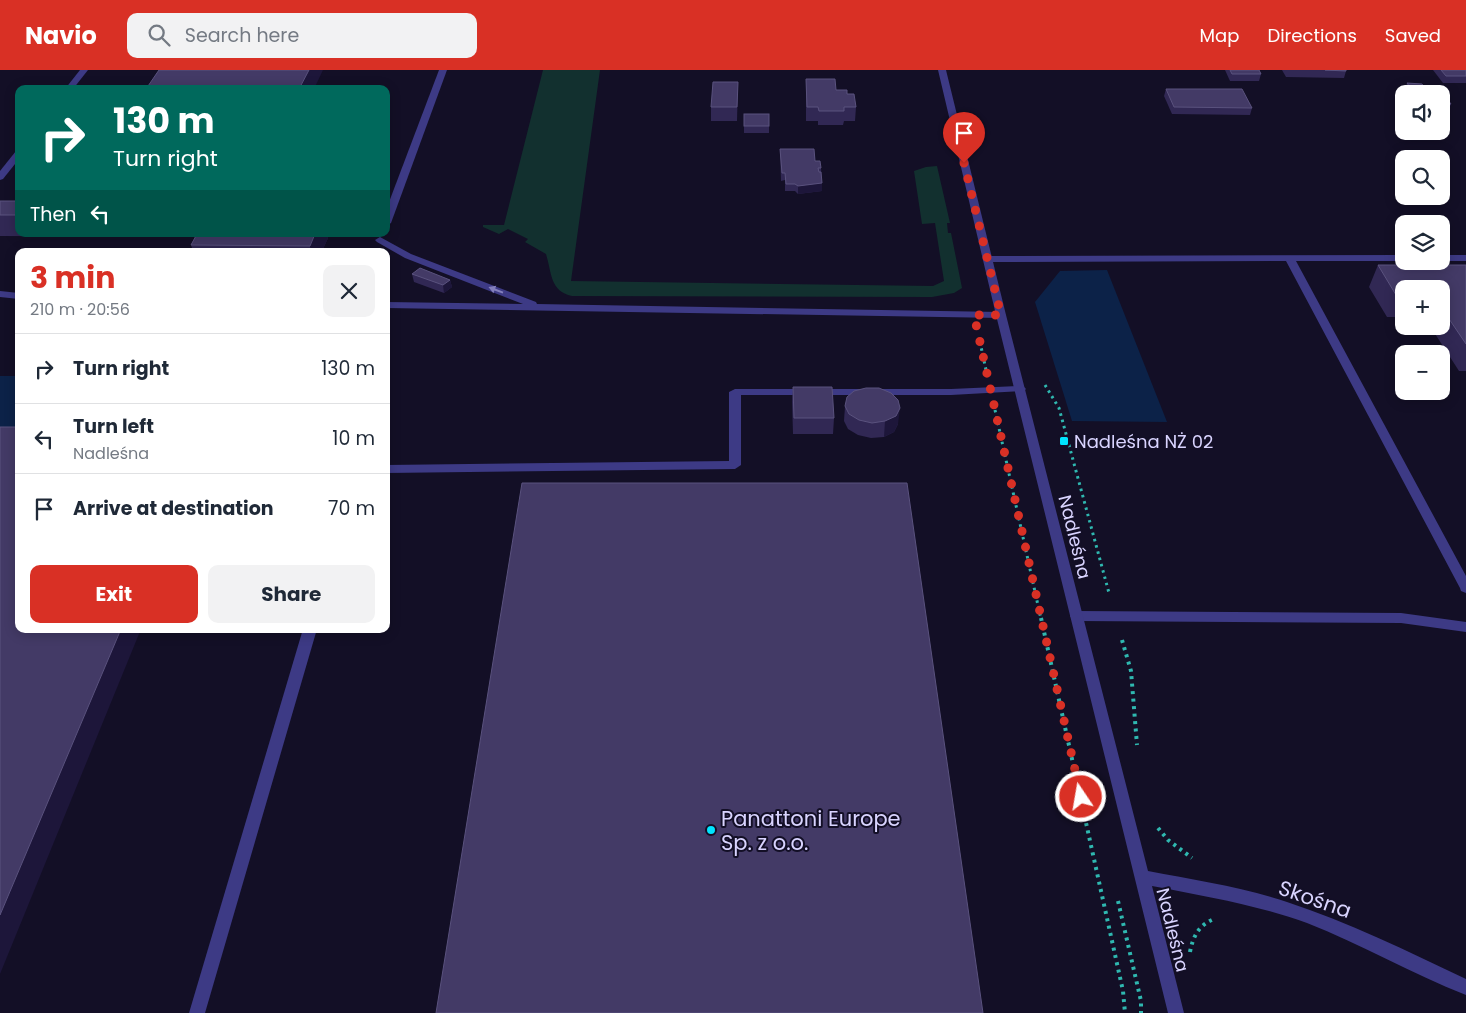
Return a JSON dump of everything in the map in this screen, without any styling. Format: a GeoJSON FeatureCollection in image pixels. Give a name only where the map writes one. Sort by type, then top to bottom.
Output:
{"type":"FeatureCollection","features":[{"type":"Feature","properties":{"kind":"street"},"geometry":{"type":"LineString","coordinates":[[72,85],[84,70]]}},
{"type":"Feature","properties":{"kind":"street"},"geometry":{"type":"LineString","coordinates":[[390,213],[443,70]]}},
{"type":"Feature","properties":{"kind":"street","name":"Nadleśna"},"geometry":{"type":"LineString","coordinates":[[942,70],[1001,315],[1176,1013]]}},
{"type":"Feature","properties":{"kind":"street"},"geometry":{"type":"LineString","coordinates":[[0,177],[15,158]]}},
{"type":"Feature","properties":{"kind":"street"},"geometry":{"type":"LineString","coordinates":[[382,237],[386,245],[417,259],[541,307]]}},
{"type":"Feature","properties":{"kind":"street"},"geometry":{"type":"LineString","coordinates":[[988,258],[1395,258]]}},
{"type":"Feature","properties":{"kind":"street"},"geometry":{"type":"LineString","coordinates":[[1289,258],[1466,588]]}},
{"type":"Feature","properties":{"kind":"street"},"geometry":{"type":"LineString","coordinates":[[1450,258],[1466,258]]}},
{"type":"Feature","properties":{"kind":"street"},"geometry":{"type":"LineString","coordinates":[[0,294],[15,296]]}},
{"type":"Feature","properties":{"kind":"street"},"geometry":{"type":"LineString","coordinates":[[390,305],[1001,315]]}},
{"type":"Feature","properties":{"kind":"street"},"geometry":{"type":"LineString","coordinates":[[390,469],[735,465],[735,392],[951,392],[1020,389]]}},
{"type":"Feature","properties":{"kind":"street"},"geometry":{"type":"LineString","coordinates":[[1077,616],[1401,618],[1466,627]]}},
{"type":"Feature","properties":{"kind":"street"},"geometry":{"type":"LineString","coordinates":[[197,1013],[309,633]]}},
{"type":"Feature","properties":{"kind":"street","name":"Skośna"},"geometry":{"type":"LineString","coordinates":[[1142,877],[1221,892],[1286,909],[1355,935],[1466,987]]}},
{"type":"Feature","properties":{"kind":"path"},"geometry":{"type":"LineString","coordinates":[[974,315],[1123,991],[1125,1013]]}},
{"type":"Feature","properties":{"kind":"path"},"geometry":{"type":"LineString","coordinates":[[1040,378],[1059,408],[1131,671],[1138,752]]}},
{"type":"Feature","properties":{"kind":"path"},"geometry":{"type":"LineString","coordinates":[[1156,826],[1182,852],[1199,862]]}},
{"type":"Feature","properties":{"kind":"path"},"geometry":{"type":"LineString","coordinates":[[1189,955],[1192,937],[1200,926],[1211,920],[1226,918],[1221,892]]}},
{"type":"Feature","properties":{"kind":"green space"},"geometry":{"type":"Polygon","coordinates":[[[543,70],[600,70],[571,281],[933,286],[944,281],[935,223],[922,224],[914,171],[937,166],[950,223],[947,223],[948,233],[951,233],[962,288],[954,293],[932,297],[572,296],[565,294],[553,281],[546,254],[525,242],[528,239],[508,229],[499,234],[483,227],[483,225],[504,225],[543,70]]]}},
{"type":"Feature","properties":{"kind":"water"},"geometry":{"type":"Polygon","coordinates":[[[1107,270],[1167,422],[1072,421],[1035,302],[1060,271],[1107,270]]]}},
{"type":"Feature","properties":{"kind":"water"},"geometry":{"type":"Polygon","coordinates":[[[0,376],[15,376],[15,429],[0,429],[0,376]]]}},
{"type":"Feature","properties":{"kind":"building"},"geometry":{"type":"Polygon","coordinates":[[[159,70],[309,70],[301,85],[149,85],[159,70]]]}},
{"type":"Feature","properties":{"kind":"building"},"geometry":{"type":"Polygon","coordinates":[[[1230,70],[1259,70],[1261,74],[1232,74],[1230,70]]]}},
{"type":"Feature","properties":{"kind":"building"},"geometry":{"type":"Polygon","coordinates":[[[1441,70],[1466,70],[1466,76],[1446,76],[1441,70]]]}},
{"type":"Feature","properties":{"kind":"building"},"geometry":{"type":"Polygon","coordinates":[[[806,79],[835,79],[836,90],[847,90],[847,94],[854,94],[856,107],[844,107],[844,111],[819,111],[818,107],[807,107],[806,79]]]}},
{"type":"Feature","properties":{"kind":"building"},"geometry":{"type":"Polygon","coordinates":[[[713,82],[738,82],[737,107],[711,107],[713,82]]]}},
{"type":"Feature","properties":{"kind":"building"},"geometry":{"type":"Polygon","coordinates":[[[1407,83],[1423,85],[1408,85],[1407,83]]]}},
{"type":"Feature","properties":{"kind":"building"},"geometry":{"type":"Polygon","coordinates":[[[1166,89],[1242,89],[1252,108],[1174,107],[1166,89]]]}},
{"type":"Feature","properties":{"kind":"building"},"geometry":{"type":"Polygon","coordinates":[[[744,114],[769,114],[769,126],[744,126],[744,114]]]}},
{"type":"Feature","properties":{"kind":"building"},"geometry":{"type":"Polygon","coordinates":[[[780,149],[814,149],[815,161],[820,161],[821,168],[818,168],[819,172],[821,172],[822,183],[798,186],[786,184],[785,173],[782,173],[780,149]]]}},
{"type":"Feature","properties":{"kind":"building"},"geometry":{"type":"Polygon","coordinates":[[[0,201],[15,201],[15,215],[0,215],[0,201]]]}},
{"type":"Feature","properties":{"kind":"building"},"geometry":{"type":"Polygon","coordinates":[[[195,237],[314,237],[310,246],[191,245],[195,237]]]}},
{"type":"Feature","properties":{"kind":"building"},"geometry":{"type":"Polygon","coordinates":[[[1378,265],[1395,265],[1395,270],[1450,270],[1450,265],[1466,265],[1466,344],[1450,320],[1450,280],[1395,280],[1395,293],[1378,265]]]}},
{"type":"Feature","properties":{"kind":"building"},"geometry":{"type":"Polygon","coordinates":[[[420,268],[450,280],[443,285],[412,274],[420,268]]]}},
{"type":"Feature","properties":{"kind":"building"},"geometry":{"type":"Polygon","coordinates":[[[793,387],[832,387],[834,418],[794,418],[793,387]]]}},
{"type":"Feature","properties":{"kind":"building"},"geometry":{"type":"Polygon","coordinates":[[[866,388],[879,388],[891,393],[898,400],[900,408],[896,416],[885,421],[872,423],[859,420],[849,414],[845,406],[847,397],[854,391],[866,388]]]}},
{"type":"Feature","properties":{"kind":"building"},"geometry":{"type":"Polygon","coordinates":[[[0,427],[15,427],[15,633],[119,633],[0,915],[0,427]]]}},
{"type":"Feature","properties":{"kind":"building","name":"Panattoni Europe Sp. z o.o."},"geometry":{"type":"Polygon","coordinates":[[[522,483],[907,483],[983,1013],[436,1013],[522,483]]]}},
{"type":"Feature","properties":{"kind":"place","name":"Nadleśna NŻ 02"},"geometry":{"type":"Point","coordinates":[1064,441]}},
{"type":"Feature","properties":{"kind":"place","name":"Panattoni Europe Sp. z o.o."},"geometry":{"type":"Point","coordinates":[711,830]}},
{"type":"Feature","properties":{"kind":"route"},"geometry":{"type":"LineString","coordinates":[[964,163],[1001,315],[974,315],[1081,797]]}}]}
